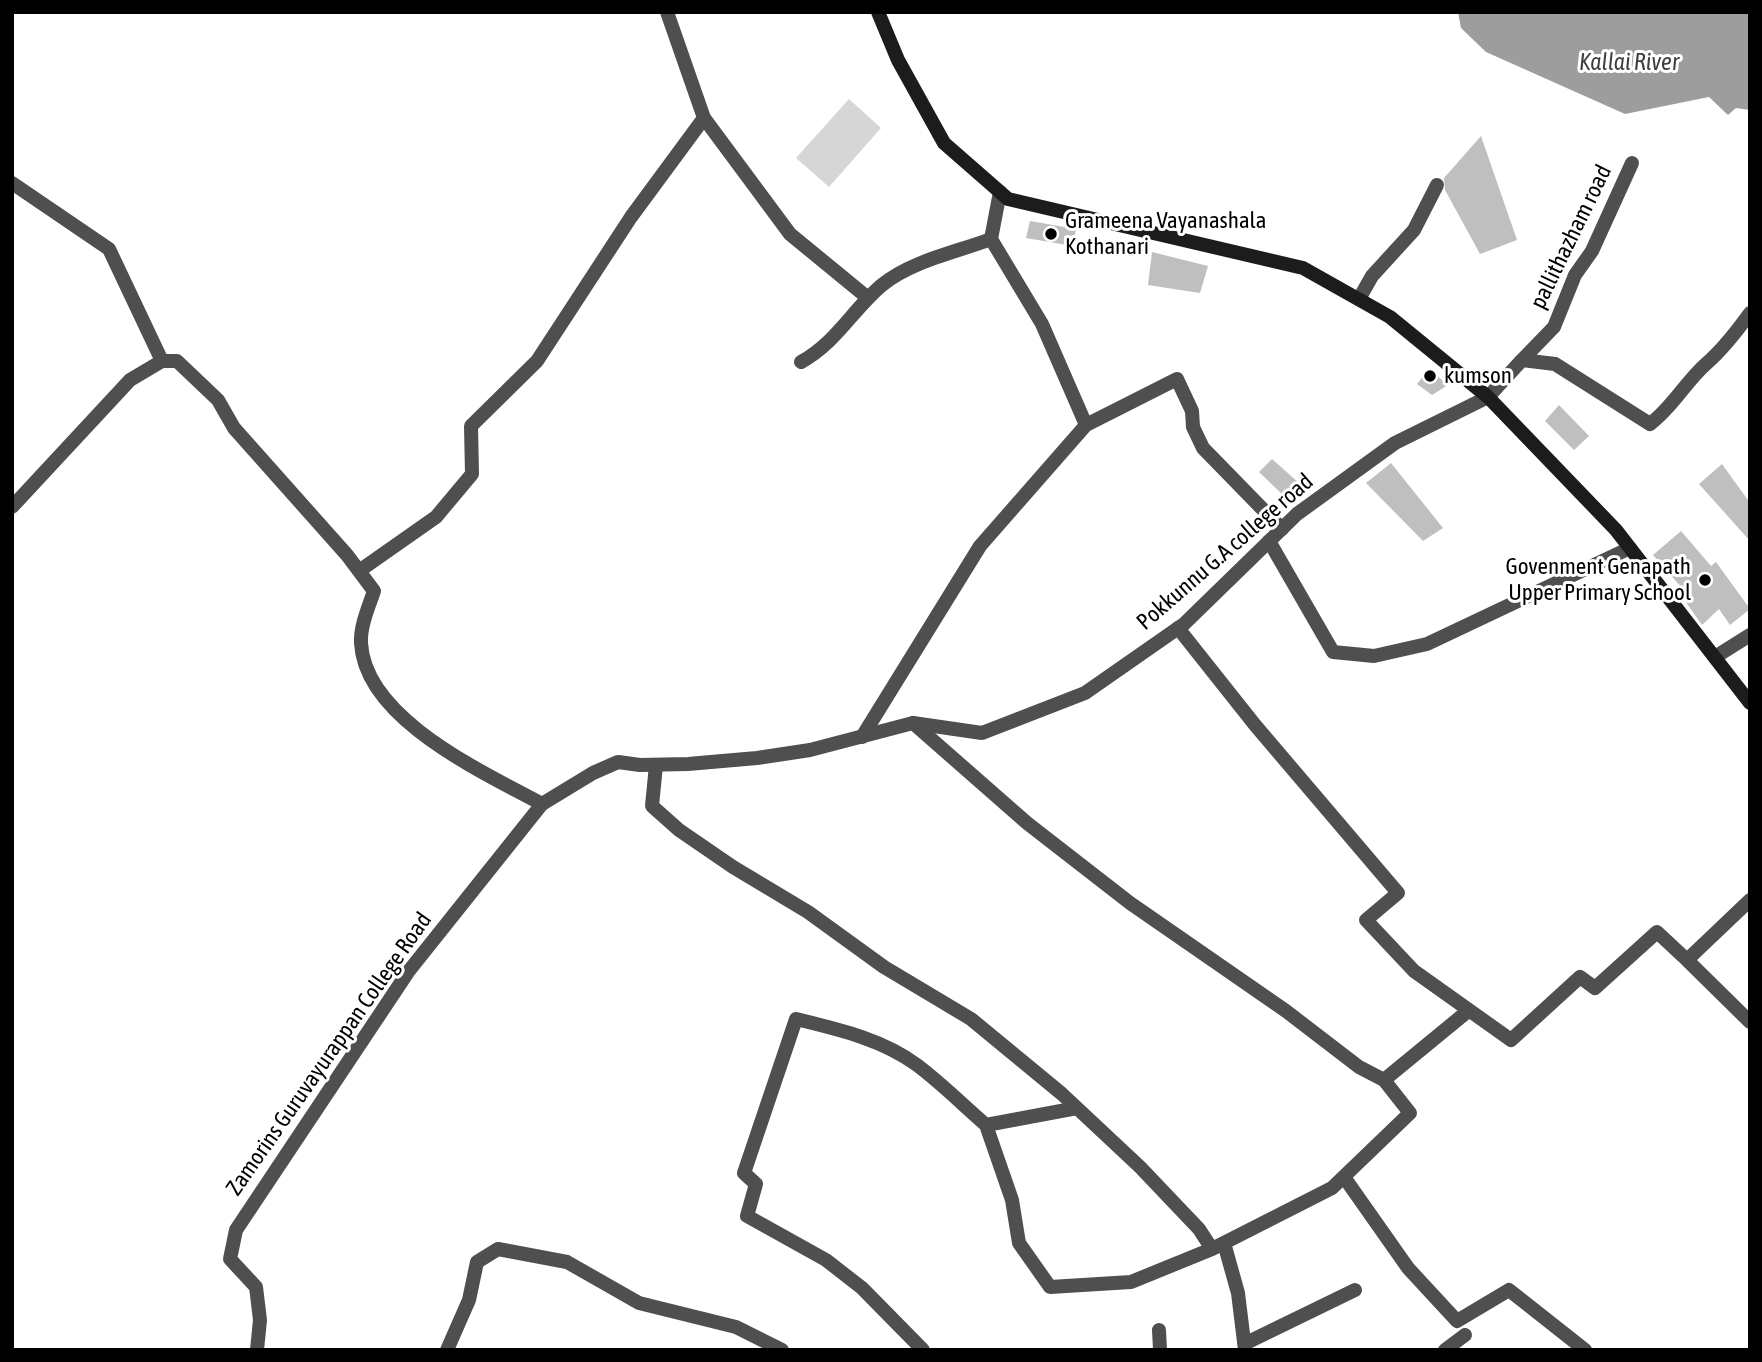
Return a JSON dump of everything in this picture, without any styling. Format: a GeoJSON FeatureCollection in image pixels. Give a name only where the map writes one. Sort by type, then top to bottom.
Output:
{"type":"FeatureCollection","features":[{"type":"Feature","properties":{"kind":"main road"},"geometry":{"type":"LineString","coordinates":[[878,12],[898,60],[944,143],[1008,199],[1303,268],[1390,317],[1488,397],[1630,548],[1750,703]]}},
{"type":"Feature","properties":{"kind":"street"},"geometry":{"type":"LineString","coordinates":[[667,12],[704,118],[790,234],[868,298]]}},
{"type":"Feature","properties":{"kind":"street"},"geometry":{"type":"LineString","coordinates":[[359,571],[436,517],[472,474],[471,426],[537,361],[631,217],[704,118]]}},
{"type":"Feature","properties":{"kind":"street","name":"pallithazham road"},"geometry":{"type":"LineString","coordinates":[[1488,397],[1554,327],[1575,275],[1592,251],[1632,163]]}},
{"type":"Feature","properties":{"kind":"street"},"geometry":{"type":"LineString","coordinates":[[12,183],[109,249],[162,361]]}},
{"type":"Feature","properties":{"kind":"street"},"geometry":{"type":"LineString","coordinates":[[1359,299],[1372,276],[1414,230],[1437,185]]}},
{"type":"Feature","properties":{"kind":"street"},"geometry":{"type":"LineString","coordinates":[[1000,192],[991,239],[1042,324],[1086,425]]}},
{"type":"Feature","properties":{"kind":"street"},"geometry":{"type":"LineString","coordinates":[[801,362],[817,353],[845,327],[868,298],[903,272],[991,239]]}},
{"type":"Feature","properties":{"kind":"street"},"geometry":{"type":"LineString","coordinates":[[1522,360],[1555,364],[1650,424],[1678,398],[1706,363],[1716,357],[1750,313]]}},
{"type":"Feature","properties":{"kind":"street"},"geometry":{"type":"LineString","coordinates":[[12,507],[130,380],[162,361],[177,361],[218,400],[234,428],[374,591],[361,642],[372,683],[396,710],[425,735],[461,760],[542,804]]}},
{"type":"Feature","properties":{"kind":"street"},"geometry":{"type":"LineString","coordinates":[[862,737],[980,546],[1086,425],[1177,379],[1192,411],[1193,427],[1203,448],[1282,529]]}},
{"type":"Feature","properties":{"kind":"street","name":"Pokkunnu G.A college road"},"geometry":{"type":"LineString","coordinates":[[542,804],[593,773],[618,762],[656,765],[757,758],[862,737],[914,723],[982,733],[1085,693],[1178,628],[1297,514],[1395,443],[1488,397]]}},
{"type":"Feature","properties":{"kind":"street"},"geometry":{"type":"LineString","coordinates":[[1269,541],[1334,652],[1374,656],[1427,644],[1630,548]]}},
{"type":"Feature","properties":{"kind":"street"},"geometry":{"type":"LineString","coordinates":[[1178,628],[1255,725],[1398,893],[1366,920],[1414,971],[1468,1011],[1511,1040],[1580,976],[1595,988],[1657,932],[1750,1022]]}},
{"type":"Feature","properties":{"kind":"street"},"geometry":{"type":"LineString","coordinates":[[1715,657],[1750,635]]}},
{"type":"Feature","properties":{"kind":"street"},"geometry":{"type":"LineString","coordinates":[[914,723],[1027,823],[1130,903],[1286,1011],[1359,1067],[1384,1080],[1410,1113],[1332,1188],[1218,1246],[1131,1282],[1050,1287],[1019,1243],[1012,1200],[986,1125],[916,1064],[890,1049],[839,1029],[796,1019],[744,1173],[756,1184],[747,1216],[826,1260],[862,1288],[923,1350]]}},
{"type":"Feature","properties":{"kind":"street"},"geometry":{"type":"LineString","coordinates":[[656,765],[652,806],[679,830],[808,912],[884,967],[971,1020],[1077,1108],[1218,1246],[1238,1293],[1245,1347],[1355,1290]]}},
{"type":"Feature","properties":{"kind":"street","name":"Zamorins Guruvayurappan College Road"},"geometry":{"type":"LineString","coordinates":[[257,1350],[260,1320],[256,1287],[230,1259],[236,1230],[408,972],[542,804]]}},
{"type":"Feature","properties":{"kind":"street"},"geometry":{"type":"LineString","coordinates":[[1687,960],[1750,900]]}},
{"type":"Feature","properties":{"kind":"street"},"geometry":{"type":"LineString","coordinates":[[1384,1080],[1468,1011]]}},
{"type":"Feature","properties":{"kind":"street"},"geometry":{"type":"LineString","coordinates":[[986,1125],[1077,1108]]}},
{"type":"Feature","properties":{"kind":"street"},"geometry":{"type":"LineString","coordinates":[[1344,1177],[1408,1268],[1457,1321],[1509,1290],[1585,1350]]}},
{"type":"Feature","properties":{"kind":"street"},"geometry":{"type":"LineString","coordinates":[[447,1350],[469,1300],[477,1262],[498,1249],[567,1262],[639,1303],[736,1327],[782,1350]]}},
{"type":"Feature","properties":{"kind":"street"},"geometry":{"type":"LineString","coordinates":[[1159,1330],[1160,1350]]}},
{"type":"Feature","properties":{"kind":"street"},"geometry":{"type":"LineString","coordinates":[[1445,1350],[1465,1335]]}},
{"type":"Feature","properties":{"kind":"shaded area"},"geometry":{"type":"Polygon","coordinates":[[[849,99],[881,128],[829,187],[796,158],[849,99]]]}},
{"type":"Feature","properties":{"kind":"water","name":"Kallai River"},"geometry":{"type":"Polygon","coordinates":[[[1458,12],[1750,12],[1750,110],[1736,108],[1728,115],[1709,97],[1625,114],[1486,52],[1461,28],[1458,12]]]}},
{"type":"Feature","properties":{"kind":"building"},"geometry":{"type":"Polygon","coordinates":[[[1481,136],[1517,240],[1480,254],[1445,190],[1444,178],[1481,136]]]}},
{"type":"Feature","properties":{"kind":"building","name":"Grameena Vayanashala Kothanari"},"geometry":{"type":"Polygon","coordinates":[[[1030,221],[1076,229],[1073,246],[1026,238],[1030,221]]]}},
{"type":"Feature","properties":{"kind":"building"},"geometry":{"type":"Polygon","coordinates":[[[1152,252],[1208,266],[1200,293],[1148,285],[1152,252]]]}},
{"type":"Feature","properties":{"kind":"building","name":"kumson"},"geometry":{"type":"Polygon","coordinates":[[[1429,369],[1448,385],[1432,395],[1417,384],[1429,369]]]}},
{"type":"Feature","properties":{"kind":"building"},"geometry":{"type":"Polygon","coordinates":[[[1559,405],[1589,436],[1574,450],[1545,421],[1559,405]]]}},
{"type":"Feature","properties":{"kind":"building"},"geometry":{"type":"Polygon","coordinates":[[[1272,459],[1299,483],[1284,496],[1259,472],[1272,459]]]}},
{"type":"Feature","properties":{"kind":"building"},"geometry":{"type":"Polygon","coordinates":[[[1391,463],[1443,528],[1423,541],[1366,483],[1391,463]]]}},
{"type":"Feature","properties":{"kind":"building","name":"Govenment Genapath Upper Primary School"},"geometry":{"type":"Polygon","coordinates":[[[1722,464],[1750,503],[1750,541],[1699,484],[1722,464]]]}},
{"type":"Feature","properties":{"kind":"building"},"geometry":{"type":"Polygon","coordinates":[[[1681,531],[1711,566],[1716,562],[1750,609],[1730,625],[1719,609],[1702,625],[1683,598],[1689,596],[1653,555],[1681,531]]]}},
{"type":"Feature","properties":{"kind":"place","name":"Grameena Vayanashala Kothanari"},"geometry":{"type":"Point","coordinates":[1051,234]}},
{"type":"Feature","properties":{"kind":"place","name":"kumson"},"geometry":{"type":"Point","coordinates":[1430,376]}},
{"type":"Feature","properties":{"kind":"place","name":"Govenment Genapath Upper Primary School"},"geometry":{"type":"Point","coordinates":[1705,580]}}]}
